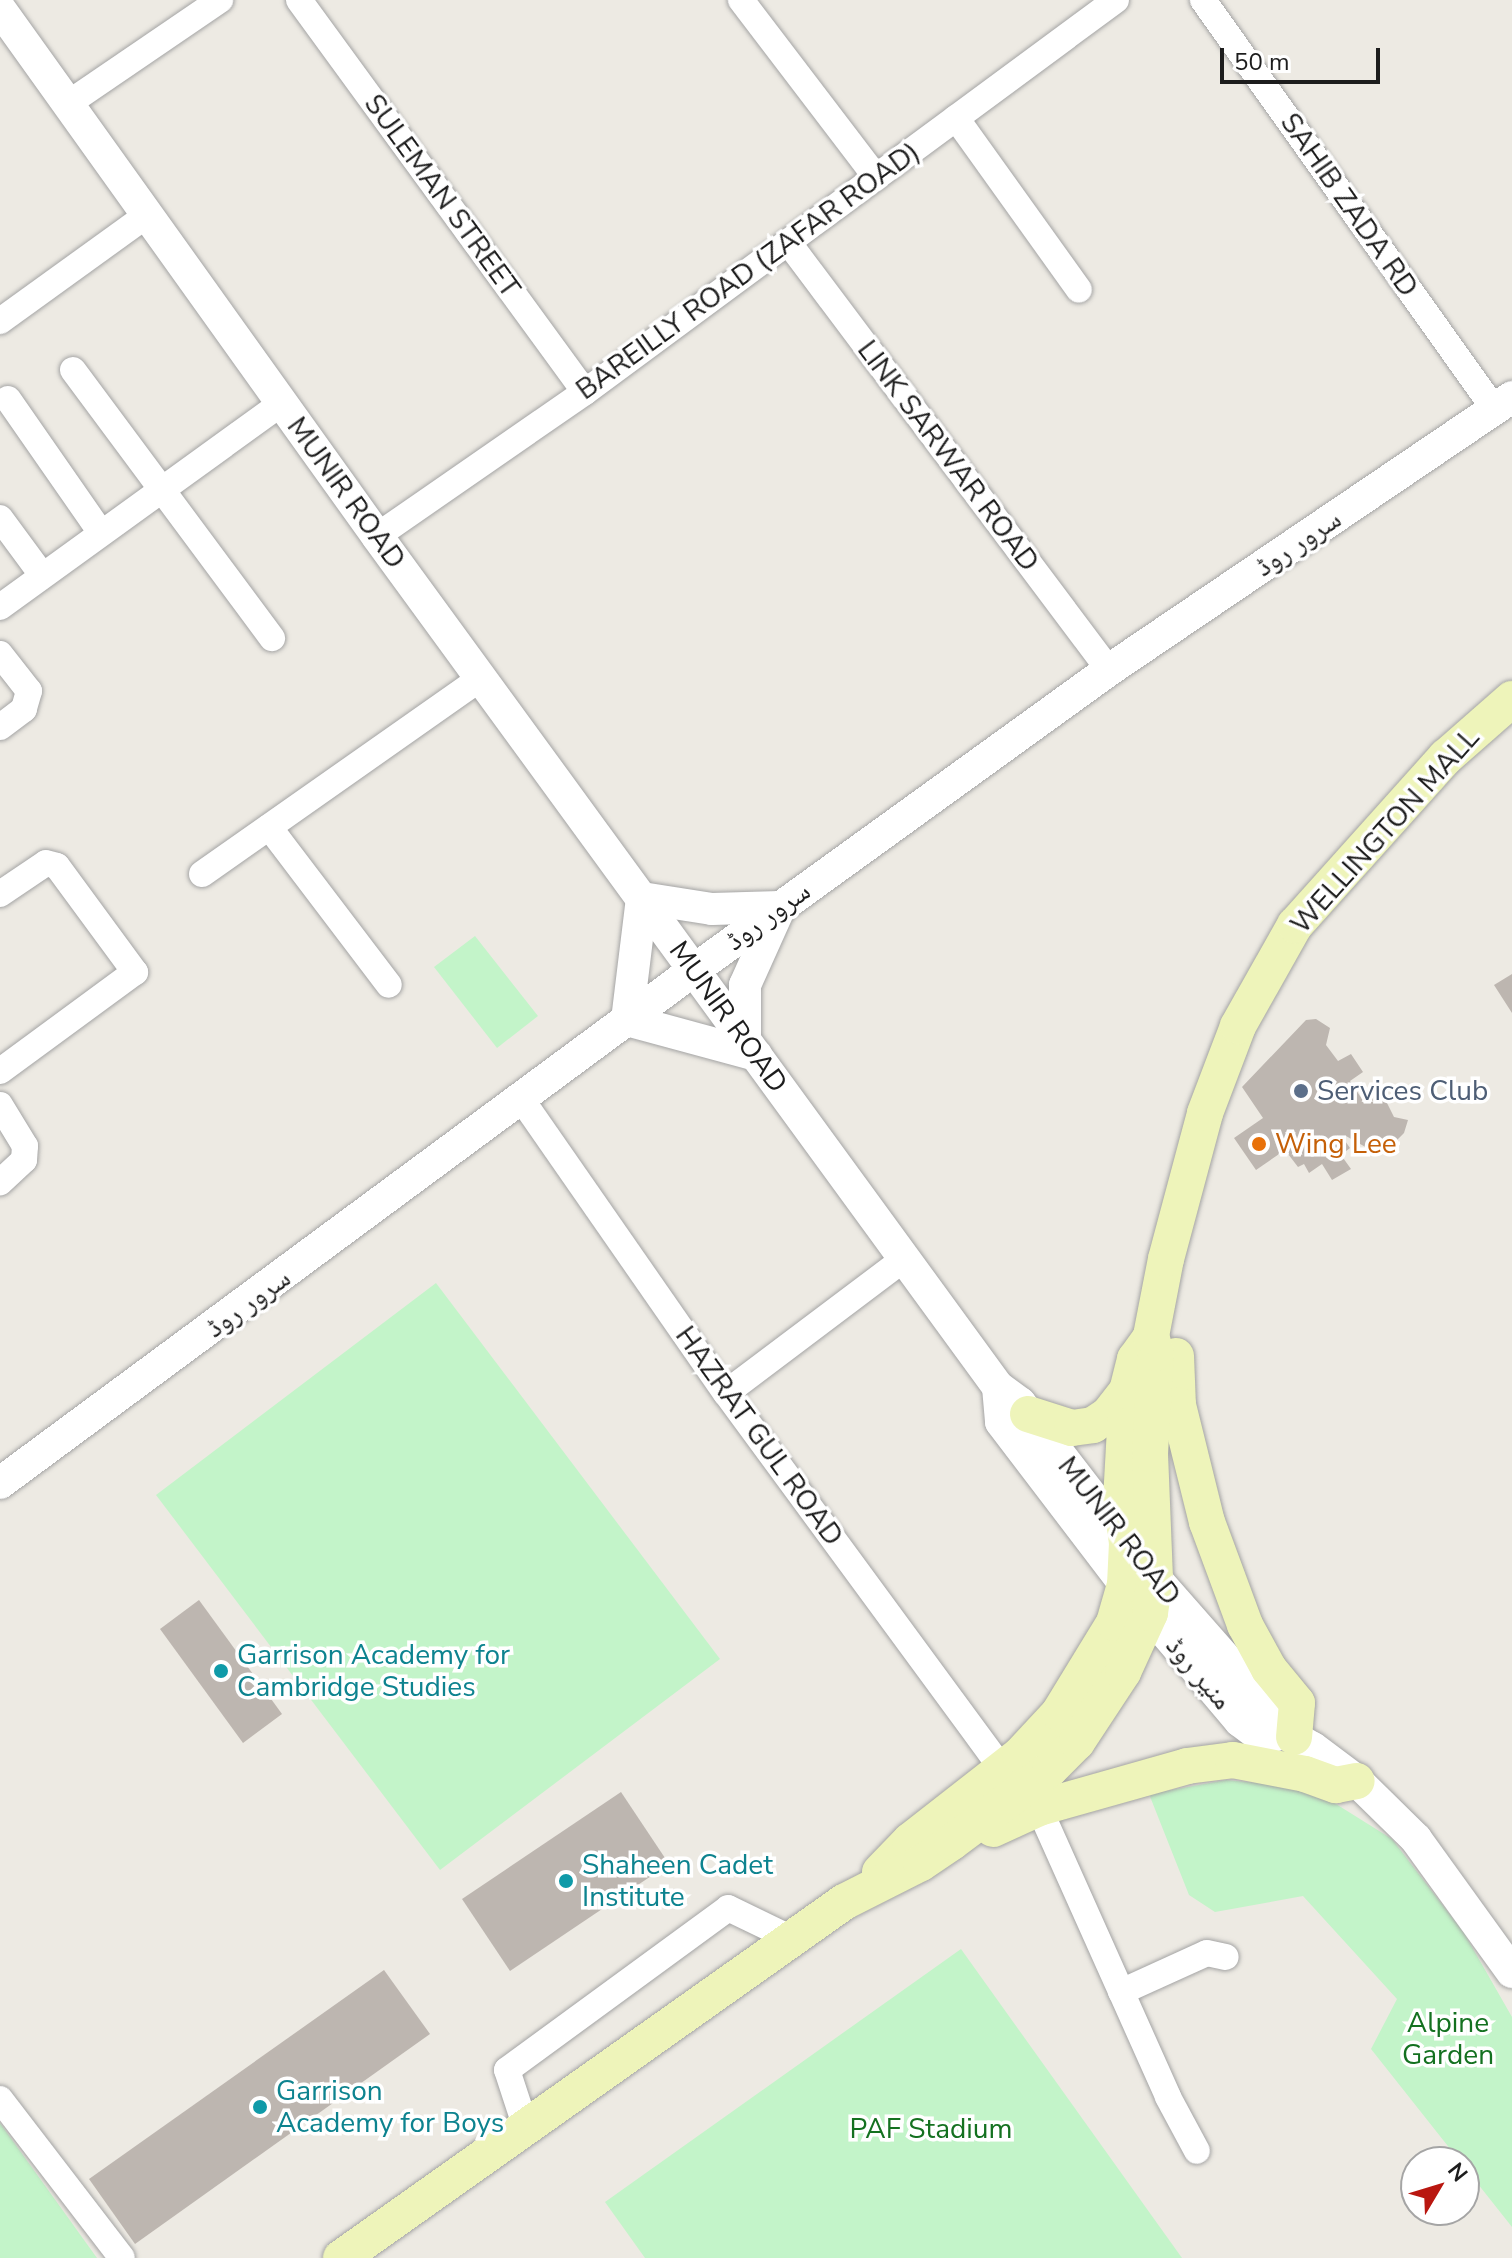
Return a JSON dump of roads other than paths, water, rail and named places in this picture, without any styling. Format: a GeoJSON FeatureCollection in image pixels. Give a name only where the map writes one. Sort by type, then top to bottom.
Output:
{"type":"FeatureCollection","features":[{"type":"Feature","properties":{"kind":"main road","name":"WELLINGTON MALL"},"geometry":{"type":"LineString","coordinates":[[1143,1592],[1127,1543],[1121,1500],[1127,1391],[1135,1359],[1151,1336],[1166,1259],[1205,1113],[1238,1026],[1295,925],[1446,757],[1512,699]]}},
{"type":"Feature","properties":{"kind":"main road"},"geometry":{"type":"LineString","coordinates":[[1166,1259],[1175,1318],[1178,1405],[1193,1474],[1222,1569],[1245,1625],[1269,1669],[1297,1703],[1290,1735]]}},
{"type":"Feature","properties":{"kind":"main road","name":"WELLINGTON MALL"},"geometry":{"type":"LineString","coordinates":[[1143,1592],[1156,1353],[1151,1336]]}},
{"type":"Feature","properties":{"kind":"main road"},"geometry":{"type":"LineString","coordinates":[[1028,1414],[1072,1428],[1093,1425],[1108,1415],[1127,1391]]}},
{"type":"Feature","properties":{"kind":"main road"},"geometry":{"type":"LineString","coordinates":[[862,1891],[910,1841],[1020,1755],[1059,1713],[1114,1623],[1143,1592]]}},
{"type":"Feature","properties":{"kind":"main road"},"geometry":{"type":"LineString","coordinates":[[341,2258],[862,1891],[921,1863],[952,1842],[1065,1756],[1123,1672],[1143,1592]]}},
{"type":"Feature","properties":{"kind":"main road"},"geometry":{"type":"LineString","coordinates":[[952,1842],[986,1833],[1039,1808],[1143,1775],[1233,1760],[1305,1774],[1336,1785],[1357,1781]]}},
{"type":"Feature","properties":{"kind":"street"},"geometry":{"type":"LineString","coordinates":[[69,103],[220,0]]}},
{"type":"Feature","properties":{"kind":"street","name":"SULEMAN STREET"},"geometry":{"type":"LineString","coordinates":[[299,0],[585,392]]}},
{"type":"Feature","properties":{"kind":"street"},"geometry":{"type":"LineString","coordinates":[[741,0],[876,177]]}},
{"type":"Feature","properties":{"kind":"street","name":"BAREILLY ROAD (ZAFAR ROAD)"},"geometry":{"type":"LineString","coordinates":[[377,536],[585,392],[1116,0]]}},
{"type":"Feature","properties":{"kind":"street","name":"SAHIB ZADA RD"},"geometry":{"type":"LineString","coordinates":[[1203,0],[1504,403]]}},
{"type":"Feature","properties":{"kind":"street","name":"MUNIR ROAD"},"geometry":{"type":"LineString","coordinates":[[0,9],[377,536],[998,1387],[1028,1414],[1127,1543]]}},
{"type":"Feature","properties":{"kind":"street"},"geometry":{"type":"LineString","coordinates":[[956,118],[1079,290]]}},
{"type":"Feature","properties":{"kind":"street"},"geometry":{"type":"LineString","coordinates":[[0,321],[147,215]]}},
{"type":"Feature","properties":{"kind":"street","name":"LINK SARWAR ROAD"},"geometry":{"type":"LineString","coordinates":[[788,242],[1109,670]]}},
{"type":"Feature","properties":{"kind":"street"},"geometry":{"type":"LineString","coordinates":[[73,370],[161,493],[272,638]]}},
{"type":"Feature","properties":{"kind":"street"},"geometry":{"type":"LineString","coordinates":[[8,399],[101,533]]}},
{"type":"Feature","properties":{"kind":"street"},"geometry":{"type":"LineString","coordinates":[[0,607],[282,403]]}},
{"type":"Feature","properties":{"kind":"street","name":"سرور روڈ"},"geometry":{"type":"LineString","coordinates":[[0,1483],[694,970],[1109,670],[1504,403]]}},
{"type":"Feature","properties":{"kind":"street"},"geometry":{"type":"LineString","coordinates":[[0,518],[42,575]]}},
{"type":"Feature","properties":{"kind":"street"},"geometry":{"type":"LineString","coordinates":[[0,654],[29,691],[24,709],[0,727]]}},
{"type":"Feature","properties":{"kind":"street"},"geometry":{"type":"LineString","coordinates":[[202,874],[482,677]]}},
{"type":"Feature","properties":{"kind":"street"},"geometry":{"type":"LineString","coordinates":[[269,827],[389,985]]}},
{"type":"Feature","properties":{"kind":"street"},"geometry":{"type":"LineString","coordinates":[[0,894],[46,863],[57,866],[135,972],[0,1071]]}},
{"type":"Feature","properties":{"kind":"street"},"geometry":{"type":"LineString","coordinates":[[642,898],[712,909],[780,907],[745,985],[750,1048],[627,1020],[642,898]]}},
{"type":"Feature","properties":{"kind":"street","name":"HAZRAT GUL ROAD"},"geometry":{"type":"LineString","coordinates":[[522,1100],[726,1393],[1001,1768]]}},
{"type":"Feature","properties":{"kind":"street"},"geometry":{"type":"LineString","coordinates":[[0,1105],[25,1146],[24,1160],[0,1182]]}},
{"type":"Feature","properties":{"kind":"street"},"geometry":{"type":"LineString","coordinates":[[726,1393],[904,1259]]}},
{"type":"Feature","properties":{"kind":"street"},"geometry":{"type":"LineString","coordinates":[[998,1387],[1001,1422],[1143,1592]]}},
{"type":"Feature","properties":{"kind":"street","name":"MUNIR ROAD"},"geometry":{"type":"LineString","coordinates":[[1143,1592],[1270,1709],[1290,1735],[1357,1781],[1416,1839],[1512,1972]]}},
{"type":"Feature","properties":{"kind":"street"},"geometry":{"type":"LineString","coordinates":[[1039,1808],[1168,2097],[1197,2151]]}},
{"type":"Feature","properties":{"kind":"street"},"geometry":{"type":"LineString","coordinates":[[526,2128],[507,2070],[728,1908],[792,1939]]}},
{"type":"Feature","properties":{"kind":"street"},"geometry":{"type":"LineString","coordinates":[[1121,1992],[1207,1953],[1226,1957]]}},
{"type":"Feature","properties":{"kind":"street"},"geometry":{"type":"LineString","coordinates":[[0,2099],[122,2258]]}},
{"type":"Feature","properties":{"kind":"place","name":"Services Club"},"geometry":{"type":"Point","coordinates":[1301,1091]}},
{"type":"Feature","properties":{"kind":"place","name":"Wing Lee"},"geometry":{"type":"Point","coordinates":[1259,1144]}},
{"type":"Feature","properties":{"kind":"place","name":"Garrison Academy for Cambridge Studies"},"geometry":{"type":"Point","coordinates":[221,1671]}},
{"type":"Feature","properties":{"kind":"place","name":"Shaheen Cadet Institute"},"geometry":{"type":"Point","coordinates":[566,1881]}},
{"type":"Feature","properties":{"kind":"place","name":"Garrison Academy for Boys"},"geometry":{"type":"Point","coordinates":[260,2107]}},
{"type":"Feature","properties":{"kind":"park label","name":"Alpine Garden"},"geometry":{"type":"Point","coordinates":[1448,2039]}},
{"type":"Feature","properties":{"kind":"park label","name":"PAF Stadium"},"geometry":{"type":"Point","coordinates":[931,2129]}}]}
